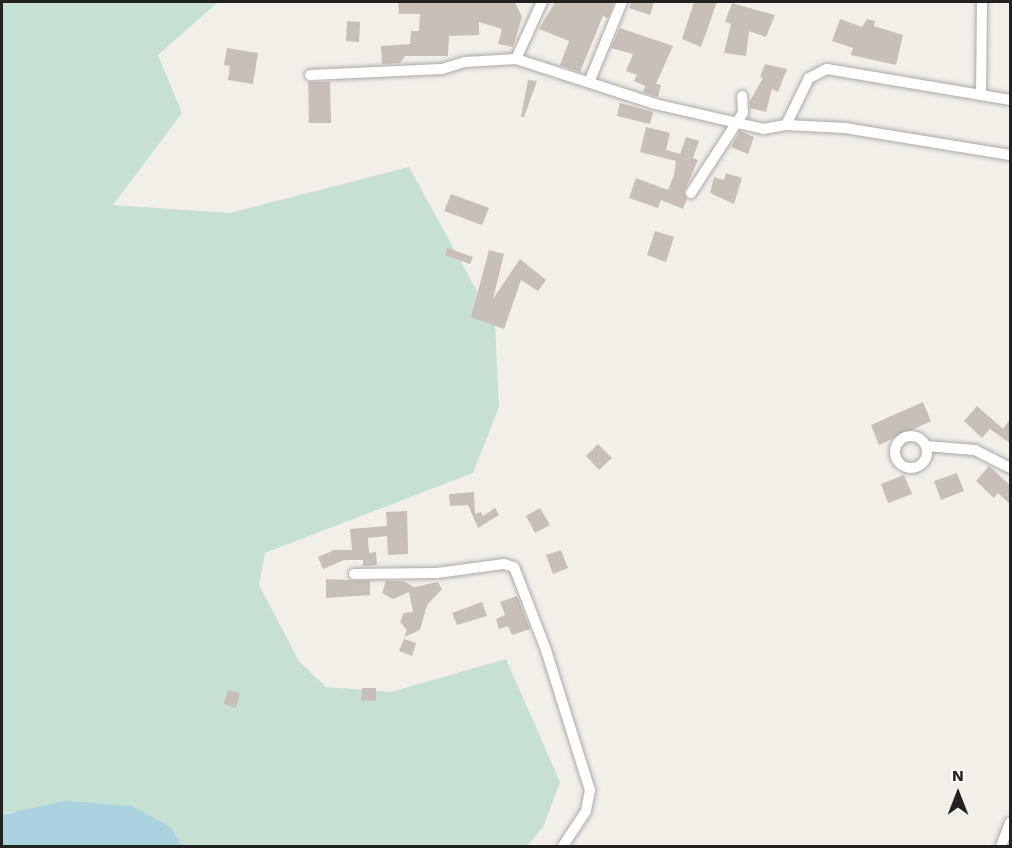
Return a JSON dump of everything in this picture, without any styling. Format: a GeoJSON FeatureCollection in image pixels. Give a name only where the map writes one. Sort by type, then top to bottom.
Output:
{"type":"FeatureCollection","features":[{"type":"Feature","properties":{"kind":"street"},"geometry":{"type":"LineString","coordinates":[[516,59],[542,2]]}},
{"type":"Feature","properties":{"kind":"street"},"geometry":{"type":"LineString","coordinates":[[590,80],[622,2]]}},
{"type":"Feature","properties":{"kind":"street"},"geometry":{"type":"LineString","coordinates":[[981,95],[982,2]]}},
{"type":"Feature","properties":{"kind":"street"},"geometry":{"type":"LineString","coordinates":[[310,75],[419,71],[465,62],[516,59],[590,80],[655,104],[763,129],[786,125],[844,128],[1011,155]]}},
{"type":"Feature","properties":{"kind":"street"},"geometry":{"type":"LineString","coordinates":[[786,125],[809,78],[826,69],[1011,100]]}},
{"type":"Feature","properties":{"kind":"street"},"geometry":{"type":"LineString","coordinates":[[691,193],[734,122],[743,113],[742,96]]}},
{"type":"Feature","properties":{"kind":"street"},"geometry":{"type":"LineString","coordinates":[[926,446],[975,450],[1011,468]]}},
{"type":"Feature","properties":{"kind":"street"},"geometry":{"type":"LineString","coordinates":[[354,574],[437,573],[504,564],[514,567],[546,650],[590,790],[586,811],[563,846]]}},
{"type":"Feature","properties":{"kind":"street"},"geometry":{"type":"LineString","coordinates":[[1001,846],[1011,823]]}},
{"type":"Feature","properties":{"kind":"green space"},"geometry":{"type":"Polygon","coordinates":[[[2,2],[218,2],[158,55],[182,113],[113,205],[230,213],[409,167],[495,324],[499,407],[473,473],[265,553],[259,585],[299,661],[326,687],[391,692],[506,659],[560,782],[543,827],[527,846],[182,846],[171,827],[9,812],[2,815],[2,2]]]}},
{"type":"Feature","properties":{"kind":"water"},"geometry":{"type":"Polygon","coordinates":[[[64,801],[131,806],[171,827],[182,846],[2,846],[2,815],[64,801]]]}},
{"type":"Feature","properties":{"kind":"building"},"geometry":{"type":"Polygon","coordinates":[[[398,2],[515,2],[522,17],[513,47],[498,44],[502,29],[479,22],[479,35],[449,36],[448,56],[405,56],[400,63],[382,64],[381,46],[410,44],[411,31],[419,31],[420,14],[399,14],[398,2]]]}},
{"type":"Feature","properties":{"kind":"building"},"geometry":{"type":"Polygon","coordinates":[[[555,2],[614,2],[608,18],[603,16],[580,72],[560,65],[569,41],[539,29],[555,2]]]}},
{"type":"Feature","properties":{"kind":"building"},"geometry":{"type":"Polygon","coordinates":[[[632,2],[654,2],[650,15],[629,8],[632,2]]]}},
{"type":"Feature","properties":{"kind":"building"},"geometry":{"type":"Polygon","coordinates":[[[694,2],[717,2],[701,47],[682,39],[694,2]]]}},
{"type":"Feature","properties":{"kind":"building"},"geometry":{"type":"Polygon","coordinates":[[[732,3],[775,15],[766,37],[749,31],[746,56],[724,53],[731,24],[725,22],[732,3]]]}},
{"type":"Feature","properties":{"kind":"building"},"geometry":{"type":"Polygon","coordinates":[[[840,19],[862,27],[867,19],[875,21],[874,26],[903,35],[896,65],[851,55],[853,48],[832,41],[840,19]]]}},
{"type":"Feature","properties":{"kind":"building"},"geometry":{"type":"Polygon","coordinates":[[[347,21],[360,22],[359,42],[346,41],[347,21]]]}},
{"type":"Feature","properties":{"kind":"building"},"geometry":{"type":"Polygon","coordinates":[[[620,28],[673,46],[656,84],[661,85],[658,97],[643,92],[645,86],[634,81],[637,75],[626,71],[633,54],[611,48],[620,28]]]}},
{"type":"Feature","properties":{"kind":"building"},"geometry":{"type":"Polygon","coordinates":[[[227,48],[258,53],[253,84],[228,80],[230,66],[224,65],[227,48]]]}},
{"type":"Feature","properties":{"kind":"building"},"geometry":{"type":"Polygon","coordinates":[[[765,64],[787,69],[778,92],[772,89],[766,112],[750,108],[750,101],[763,78],[760,77],[765,64]]]}},
{"type":"Feature","properties":{"kind":"building"},"geometry":{"type":"Polygon","coordinates":[[[528,80],[537,81],[524,117],[521,117],[528,80]]]}},
{"type":"Feature","properties":{"kind":"building"},"geometry":{"type":"Polygon","coordinates":[[[308,82],[330,82],[331,123],[309,123],[308,82]]]}},
{"type":"Feature","properties":{"kind":"building"},"geometry":{"type":"Polygon","coordinates":[[[620,103],[653,112],[650,124],[617,116],[620,103]]]}},
{"type":"Feature","properties":{"kind":"building"},"geometry":{"type":"Polygon","coordinates":[[[646,127],[670,133],[666,150],[680,154],[686,137],[699,141],[693,158],[698,160],[684,192],[687,199],[683,209],[661,200],[658,208],[629,198],[636,178],[668,190],[674,175],[676,161],[640,152],[646,127]]]}},
{"type":"Feature","properties":{"kind":"building"},"geometry":{"type":"Polygon","coordinates":[[[740,131],[754,137],[748,154],[731,147],[740,131]]]}},
{"type":"Feature","properties":{"kind":"building"},"geometry":{"type":"Polygon","coordinates":[[[726,173],[742,178],[734,204],[710,193],[714,177],[724,180],[726,173]]]}},
{"type":"Feature","properties":{"kind":"building"},"geometry":{"type":"Polygon","coordinates":[[[451,194],[489,208],[482,225],[444,211],[451,194]]]}},
{"type":"Feature","properties":{"kind":"building"},"geometry":{"type":"Polygon","coordinates":[[[655,231],[674,237],[666,262],[647,255],[655,231]]]}},
{"type":"Feature","properties":{"kind":"building"},"geometry":{"type":"Polygon","coordinates":[[[447,248],[473,257],[470,264],[445,255],[447,248]]]}},
{"type":"Feature","properties":{"kind":"building"},"geometry":{"type":"Polygon","coordinates":[[[489,250],[504,254],[493,299],[520,259],[546,280],[538,291],[521,280],[504,329],[471,317],[489,250]]]}},
{"type":"Feature","properties":{"kind":"building"},"geometry":{"type":"Polygon","coordinates":[[[923,402],[931,421],[879,445],[871,425],[923,402]]]}},
{"type":"Feature","properties":{"kind":"building"},"geometry":{"type":"Polygon","coordinates":[[[977,406],[1003,429],[1011,418],[1011,444],[990,429],[982,438],[964,421],[977,406]]]}},
{"type":"Feature","properties":{"kind":"building"},"geometry":{"type":"Polygon","coordinates":[[[598,444],[612,458],[599,470],[586,456],[598,444]]]}},
{"type":"Feature","properties":{"kind":"building"},"geometry":{"type":"Polygon","coordinates":[[[989,466],[1011,486],[1011,505],[998,493],[994,498],[976,481],[989,466]]]}},
{"type":"Feature","properties":{"kind":"building"},"geometry":{"type":"Polygon","coordinates":[[[957,473],[964,491],[941,500],[934,481],[957,473]]]}},
{"type":"Feature","properties":{"kind":"building"},"geometry":{"type":"Polygon","coordinates":[[[904,475],[912,494],[888,503],[881,484],[904,475]]]}},
{"type":"Feature","properties":{"kind":"building"},"geometry":{"type":"Polygon","coordinates":[[[474,492],[475,514],[481,512],[483,516],[495,508],[499,515],[478,528],[468,505],[450,506],[449,494],[474,492]]]}},
{"type":"Feature","properties":{"kind":"building"},"geometry":{"type":"Polygon","coordinates":[[[540,508],[550,525],[535,533],[526,516],[540,508]]]}},
{"type":"Feature","properties":{"kind":"building"},"geometry":{"type":"Polygon","coordinates":[[[407,511],[408,554],[388,555],[387,536],[368,538],[369,553],[376,552],[377,565],[363,566],[363,560],[344,560],[323,569],[318,557],[334,550],[352,550],[350,529],[387,526],[386,512],[407,511]]]}},
{"type":"Feature","properties":{"kind":"building"},"geometry":{"type":"Polygon","coordinates":[[[561,550],[568,568],[553,574],[546,555],[561,550]]]}},
{"type":"Feature","properties":{"kind":"building"},"geometry":{"type":"Polygon","coordinates":[[[326,579],[370,581],[370,595],[326,598],[326,579]]]}},
{"type":"Feature","properties":{"kind":"building"},"geometry":{"type":"Polygon","coordinates":[[[386,581],[403,581],[414,587],[438,582],[442,589],[427,605],[420,630],[404,637],[407,630],[400,622],[404,613],[413,612],[409,592],[393,599],[382,593],[386,581]]]}},
{"type":"Feature","properties":{"kind":"building"},"geometry":{"type":"Polygon","coordinates":[[[517,596],[530,629],[512,635],[508,626],[499,629],[496,619],[505,615],[500,602],[517,596]]]}},
{"type":"Feature","properties":{"kind":"building"},"geometry":{"type":"Polygon","coordinates":[[[482,602],[487,616],[457,625],[452,613],[482,602]]]}},
{"type":"Feature","properties":{"kind":"building"},"geometry":{"type":"Polygon","coordinates":[[[404,639],[416,643],[412,656],[399,651],[404,639]]]}},
{"type":"Feature","properties":{"kind":"building"},"geometry":{"type":"Polygon","coordinates":[[[362,688],[376,688],[376,701],[361,700],[362,688]]]}},
{"type":"Feature","properties":{"kind":"building"},"geometry":{"type":"Polygon","coordinates":[[[228,690],[240,693],[236,708],[224,704],[228,690]]]}}]}
